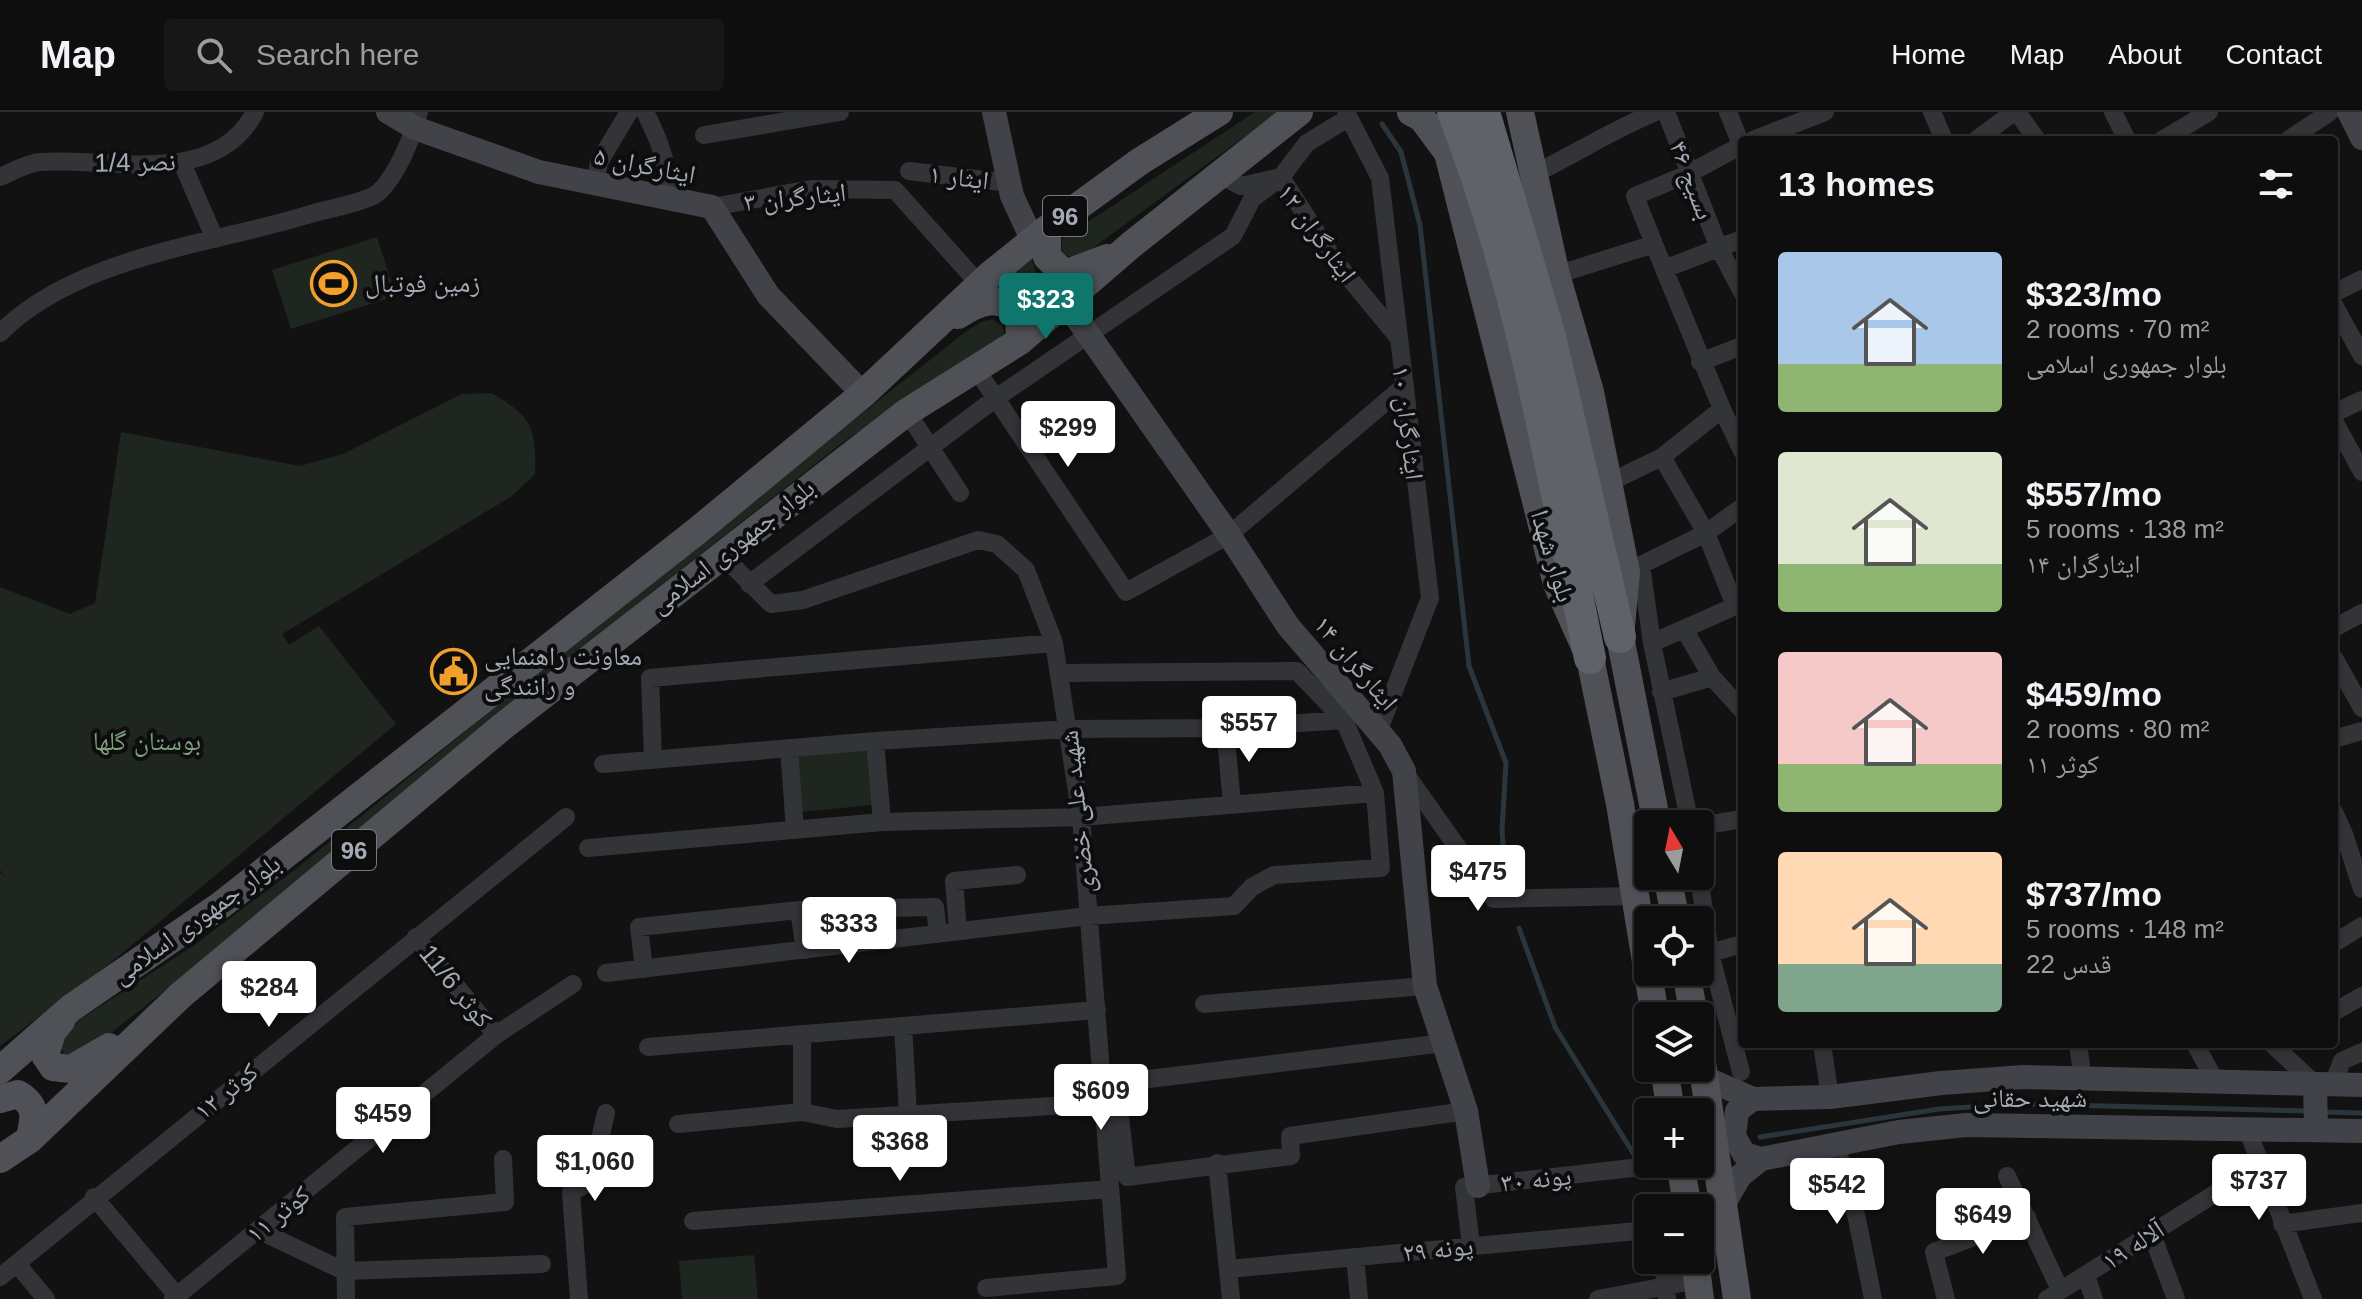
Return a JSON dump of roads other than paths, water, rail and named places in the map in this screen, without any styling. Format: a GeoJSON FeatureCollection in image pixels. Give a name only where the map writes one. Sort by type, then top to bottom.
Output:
{"type":"FeatureCollection","features":[{"type":"Feature","properties":{"kind":"highway"},"geometry":{"type":"LineString","coordinates":[[1484,112],[1549,333],[1620,637]]}},
{"type":"Feature","properties":{"kind":"highway"},"geometry":{"type":"LineString","coordinates":[[1433,116],[1470,156],[1522,336],[1590,658]]}},
{"type":"Feature","properties":{"kind":"main road","name":"بلوار جمهوری اسلامی"},"geometry":{"type":"LineString","coordinates":[[0,1070],[71,1008],[221,905],[697,531],[863,394],[980,285],[1040,235],[1139,162],[1219,112]]}},
{"type":"Feature","properties":{"kind":"main road","name":"بلوار جمهوری اسلامی"},"geometry":{"type":"LineString","coordinates":[[0,1159],[30,1139],[181,995],[502,727],[907,412],[1020,341],[1067,304],[1131,245],[1299,112]]}},
{"type":"Feature","properties":{"kind":"main road"},"geometry":{"type":"LineString","coordinates":[[1520,112],[1536,173],[1556,275],[1590,392],[1608,483],[1634,568],[1620,637],[1654,810]]}},
{"type":"Feature","properties":{"kind":"main road"},"geometry":{"type":"LineString","coordinates":[[1040,235],[1047,257],[1054,267],[1065,274],[1088,268],[1131,245]]}},
{"type":"Feature","properties":{"kind":"main road"},"geometry":{"type":"LineString","coordinates":[[925,337],[973,305],[989,300],[1009,303],[1019,312],[1020,341]]}},
{"type":"Feature","properties":{"kind":"main road"},"geometry":{"type":"LineString","coordinates":[[1590,658],[1653,1002]]}},
{"type":"Feature","properties":{"kind":"main road"},"geometry":{"type":"LineString","coordinates":[[71,1008],[52,1032],[45,1055],[53,1067],[71,1069],[93,1059],[181,995]]}},
{"type":"Feature","properties":{"kind":"main road"},"geometry":{"type":"LineString","coordinates":[[1706,1082],[1737,1299]]}},
{"type":"Feature","properties":{"kind":"main road"},"geometry":{"type":"LineString","coordinates":[[0,1099],[18,1094],[31,1102],[35,1112],[30,1139]]}},
{"type":"Feature","properties":{"kind":"street","name":"نصر 1/4"},"geometry":{"type":"LineString","coordinates":[[0,177],[37,162],[182,163],[230,142],[246,128],[255,112]]}},
{"type":"Feature","properties":{"kind":"street","name":"ایثارگران ۵"},"geometry":{"type":"LineString","coordinates":[[388,112],[417,120],[539,172],[712,207],[768,295],[863,394]]}},
{"type":"Feature","properties":{"kind":"street"},"geometry":{"type":"LineString","coordinates":[[595,185],[599,162],[629,112]]}},
{"type":"Feature","properties":{"kind":"street"},"geometry":{"type":"LineString","coordinates":[[645,112],[661,144],[668,176],[668,197]]}},
{"type":"Feature","properties":{"kind":"street"},"geometry":{"type":"LineString","coordinates":[[704,135],[778,117],[840,112]]}},
{"type":"Feature","properties":{"kind":"street"},"geometry":{"type":"LineString","coordinates":[[994,112],[1010,183],[1040,235]]}},
{"type":"Feature","properties":{"kind":"street"},"geometry":{"type":"LineString","coordinates":[[1536,173],[1586,149],[1612,120],[1656,112]]}},
{"type":"Feature","properties":{"kind":"street","name":"بسیج ۴۶"},"geometry":{"type":"LineString","coordinates":[[1666,112],[1688,174],[1738,284]]}},
{"type":"Feature","properties":{"kind":"street"},"geometry":{"type":"LineString","coordinates":[[1728,112],[1738,136]]}},
{"type":"Feature","properties":{"kind":"street"},"geometry":{"type":"LineString","coordinates":[[1763,136],[1825,112]]}},
{"type":"Feature","properties":{"kind":"street"},"geometry":{"type":"LineString","coordinates":[[1932,112],[1942,136]]}},
{"type":"Feature","properties":{"kind":"street"},"geometry":{"type":"LineString","coordinates":[[1982,136],[2016,112],[2034,136]]}},
{"type":"Feature","properties":{"kind":"street"},"geometry":{"type":"LineString","coordinates":[[2113,112],[2125,136]]}},
{"type":"Feature","properties":{"kind":"street"},"geometry":{"type":"LineString","coordinates":[[2169,136],[2209,112]]}},
{"type":"Feature","properties":{"kind":"street"},"geometry":{"type":"LineString","coordinates":[[2294,136],[2330,112]]}},
{"type":"Feature","properties":{"kind":"street"},"geometry":{"type":"LineString","coordinates":[[2349,112],[2362,138]]}},
{"type":"Feature","properties":{"kind":"street"},"geometry":{"type":"LineString","coordinates":[[749,584],[996,398],[1233,236],[1252,199],[1281,177],[1307,143],[1347,115]]}},
{"type":"Feature","properties":{"kind":"street","name":"ایثارگران ۱۰"},"geometry":{"type":"LineString","coordinates":[[1347,115],[1380,178],[1430,598],[1378,732]]}},
{"type":"Feature","properties":{"kind":"street"},"geometry":{"type":"LineString","coordinates":[[0,333],[26,308],[96,274],[175,248],[252,233],[377,194],[417,120]]}},
{"type":"Feature","properties":{"kind":"street"},"geometry":{"type":"LineString","coordinates":[[1738,148],[1688,174],[1635,196],[1700,362],[1738,443]]}},
{"type":"Feature","properties":{"kind":"street"},"geometry":{"type":"LineString","coordinates":[[182,163],[215,239]]}},
{"type":"Feature","properties":{"kind":"street","name":"ایثار ۱"},"geometry":{"type":"LineString","coordinates":[[909,171],[1010,183]]}},
{"type":"Feature","properties":{"kind":"street","name":"ایثارگران ۱۲"},"geometry":{"type":"LineString","coordinates":[[1218,174],[1241,186],[1281,177],[1335,261],[1398,337]]}},
{"type":"Feature","properties":{"kind":"street","name":"ایثارگران ۳"},"geometry":{"type":"LineString","coordinates":[[712,207],[811,189],[895,190],[980,285]]}},
{"type":"Feature","properties":{"kind":"street"},"geometry":{"type":"LineString","coordinates":[[1664,269],[1738,241]]}},
{"type":"Feature","properties":{"kind":"street"},"geometry":{"type":"LineString","coordinates":[[1556,275],[1654,244]]}},
{"type":"Feature","properties":{"kind":"street"},"geometry":{"type":"LineString","coordinates":[[2338,291],[2362,279]]}},
{"type":"Feature","properties":{"kind":"street","name":"ایثارگران ۱۴"},"geometry":{"type":"LineString","coordinates":[[1067,304],[1229,535],[1288,626],[1378,732],[1404,771],[1425,986],[1466,1111],[1478,1186]]}},
{"type":"Feature","properties":{"kind":"street"},"geometry":{"type":"LineString","coordinates":[[2338,312],[2362,356]]}},
{"type":"Feature","properties":{"kind":"street"},"geometry":{"type":"LineString","coordinates":[[1700,362],[1738,348]]}},
{"type":"Feature","properties":{"kind":"street"},"geometry":{"type":"LineString","coordinates":[[976,369],[1126,592],[1229,535],[1403,387]]}},
{"type":"Feature","properties":{"kind":"street"},"geometry":{"type":"LineString","coordinates":[[2338,411],[2362,400]]}},
{"type":"Feature","properties":{"kind":"street"},"geometry":{"type":"LineString","coordinates":[[1608,483],[1662,457],[1722,409]]}},
{"type":"Feature","properties":{"kind":"street"},"geometry":{"type":"LineString","coordinates":[[907,412],[960,493]]}},
{"type":"Feature","properties":{"kind":"street"},"geometry":{"type":"LineString","coordinates":[[2338,428],[2362,472]]}},
{"type":"Feature","properties":{"kind":"street"},"geometry":{"type":"LineString","coordinates":[[1652,643],[1738,604],[1706,533],[1662,457]]}},
{"type":"Feature","properties":{"kind":"street"},"geometry":{"type":"LineString","coordinates":[[1687,810],[1634,568],[1706,533],[1738,510]]}},
{"type":"Feature","properties":{"kind":"street","name":"شهید علی خضری"},"geometry":{"type":"LineString","coordinates":[[721,554],[771,604],[803,600],[978,540],[997,544],[1026,570],[1054,643],[1081,817],[1117,1276],[986,1288]]}},
{"type":"Feature","properties":{"kind":"street"},"geometry":{"type":"LineString","coordinates":[[2338,626],[2362,613]]}},
{"type":"Feature","properties":{"kind":"street"},"geometry":{"type":"LineString","coordinates":[[1684,629],[1712,677],[1738,706]]}},
{"type":"Feature","properties":{"kind":"street"},"geometry":{"type":"LineString","coordinates":[[653,759],[650,678],[1054,643]]}},
{"type":"Feature","properties":{"kind":"street"},"geometry":{"type":"LineString","coordinates":[[2338,665],[2362,708]]}},
{"type":"Feature","properties":{"kind":"street"},"geometry":{"type":"LineString","coordinates":[[606,973],[1088,916],[1234,906],[1252,887],[1274,875],[1381,868],[1375,793],[1344,720],[1297,671],[1059,673]]}},
{"type":"Feature","properties":{"kind":"street"},"geometry":{"type":"LineString","coordinates":[[1661,692],[1712,677]]}},
{"type":"Feature","properties":{"kind":"street"},"geometry":{"type":"LineString","coordinates":[[603,764],[875,741],[1068,729],[1225,728],[1344,720]]}},
{"type":"Feature","properties":{"kind":"street"},"geometry":{"type":"LineString","coordinates":[[1225,728],[1232,804]]}},
{"type":"Feature","properties":{"kind":"street"},"geometry":{"type":"LineString","coordinates":[[2338,738],[2362,731]]}},
{"type":"Feature","properties":{"kind":"street"},"geometry":{"type":"LineString","coordinates":[[875,741],[882,822]]}},
{"type":"Feature","properties":{"kind":"street"},"geometry":{"type":"LineString","coordinates":[[789,748],[795,830]]}},
{"type":"Feature","properties":{"kind":"street"},"geometry":{"type":"LineString","coordinates":[[1404,771],[1494,899],[1635,896]]}},
{"type":"Feature","properties":{"kind":"street"},"geometry":{"type":"LineString","coordinates":[[588,848],[882,822],[1081,817],[1375,793]]}},
{"type":"Feature","properties":{"kind":"street","name":"کوثر ۱۲"},"geometry":{"type":"LineString","coordinates":[[0,1277],[94,1197],[566,817]]}},
{"type":"Feature","properties":{"kind":"street"},"geometry":{"type":"LineString","coordinates":[[1714,824],[1738,820]]}},
{"type":"Feature","properties":{"kind":"street"},"geometry":{"type":"LineString","coordinates":[[2339,837],[2362,889]]}},
{"type":"Feature","properties":{"kind":"street"},"geometry":{"type":"LineString","coordinates":[[958,931],[954,881],[1017,875]]}},
{"type":"Feature","properties":{"kind":"street"},"geometry":{"type":"LineString","coordinates":[[644,969],[639,927],[799,910],[935,907],[938,934]]}},
{"type":"Feature","properties":{"kind":"street"},"geometry":{"type":"LineString","coordinates":[[799,910],[805,950]]}},
{"type":"Feature","properties":{"kind":"street"},"geometry":{"type":"LineString","coordinates":[[2338,941],[2362,926]]}},
{"type":"Feature","properties":{"kind":"street","name":"کوثر 11/6"},"geometry":{"type":"LineString","coordinates":[[416,937],[496,1035]]}},
{"type":"Feature","properties":{"kind":"street"},"geometry":{"type":"LineString","coordinates":[[1714,952],[1738,945]]}},
{"type":"Feature","properties":{"kind":"street"},"geometry":{"type":"LineString","coordinates":[[1714,968],[1741,1072]]}},
{"type":"Feature","properties":{"kind":"street","name":"کوثر ۱۱"},"geometry":{"type":"LineString","coordinates":[[175,1298],[496,1035],[573,984]]}},
{"type":"Feature","properties":{"kind":"street"},"geometry":{"type":"LineString","coordinates":[[1204,1004],[1425,986]]}},
{"type":"Feature","properties":{"kind":"street"},"geometry":{"type":"LineString","coordinates":[[2338,1010],[2362,996]]}},
{"type":"Feature","properties":{"kind":"street"},"geometry":{"type":"LineString","coordinates":[[648,1047],[1097,1010]]}},
{"type":"Feature","properties":{"kind":"street"},"geometry":{"type":"LineString","coordinates":[[903,1026],[908,1114]]}},
{"type":"Feature","properties":{"kind":"street"},"geometry":{"type":"LineString","coordinates":[[802,1034],[802,1112]]}},
{"type":"Feature","properties":{"kind":"street"},"geometry":{"type":"LineString","coordinates":[[1444,1043],[1116,1083],[1127,1177],[1217,1163],[1291,1156],[1290,1136],[1466,1111]]}},
{"type":"Feature","properties":{"kind":"street"},"geometry":{"type":"LineString","coordinates":[[1823,1048],[1830,1097]]}},
{"type":"Feature","properties":{"kind":"street"},"geometry":{"type":"LineString","coordinates":[[2079,1048],[2083,1079]]}},
{"type":"Feature","properties":{"kind":"street"},"geometry":{"type":"LineString","coordinates":[[2197,1048],[2216,1082]]}},
{"type":"Feature","properties":{"kind":"street"},"geometry":{"type":"LineString","coordinates":[[2277,1048],[2324,1084]]}},
{"type":"Feature","properties":{"kind":"street"},"geometry":{"type":"LineString","coordinates":[[2316,1130],[2324,1084],[2342,1061],[2362,1052]]}},
{"type":"Feature","properties":{"kind":"street","name":"شهید حقانی"},"geometry":{"type":"LineString","coordinates":[[1714,1082],[1753,1099],[1830,1097],[2011,1078],[2362,1085]]}},
{"type":"Feature","properties":{"kind":"street"},"geometry":{"type":"LineString","coordinates":[[1753,1099],[1737,1111],[1733,1124],[1734,1136],[1744,1154],[1761,1159]]}},
{"type":"Feature","properties":{"kind":"street"},"geometry":{"type":"LineString","coordinates":[[678,1124],[802,1112],[837,1119],[1102,1103]]}},
{"type":"Feature","properties":{"kind":"street"},"geometry":{"type":"LineString","coordinates":[[579,1299],[571,1192],[590,1182],[606,1113]]}},
{"type":"Feature","properties":{"kind":"street","name":"شهید حقانی"},"geometry":{"type":"LineString","coordinates":[[1761,1159],[1836,1144],[1966,1125],[2362,1131]]}},
{"type":"Feature","properties":{"kind":"street"},"geometry":{"type":"LineString","coordinates":[[2247,1129],[2313,1299]]}},
{"type":"Feature","properties":{"kind":"street"},"geometry":{"type":"LineString","coordinates":[[1836,1144],[1857,1219],[1873,1299]]}},
{"type":"Feature","properties":{"kind":"street"},"geometry":{"type":"LineString","coordinates":[[346,1299],[345,1217],[505,1202],[503,1159]]}},
{"type":"Feature","properties":{"kind":"street"},"geometry":{"type":"LineString","coordinates":[[1723,1205],[1740,1176],[1761,1159]]}},
{"type":"Feature","properties":{"kind":"street"},"geometry":{"type":"LineString","coordinates":[[1217,1163],[1231,1299]]}},
{"type":"Feature","properties":{"kind":"street","name":"آلاله ۱۹"},"geometry":{"type":"LineString","coordinates":[[2054,1294],[2243,1176],[2258,1163]]}},
{"type":"Feature","properties":{"kind":"street","name":"پونه ۳۰"},"geometry":{"type":"LineString","coordinates":[[1471,1246],[1464,1187],[1634,1168]]}},
{"type":"Feature","properties":{"kind":"street"},"geometry":{"type":"LineString","coordinates":[[2007,1176],[2027,1217],[2054,1294]]}},
{"type":"Feature","properties":{"kind":"street"},"geometry":{"type":"LineString","coordinates":[[693,1221],[1110,1189]]}},
{"type":"Feature","properties":{"kind":"street"},"geometry":{"type":"LineString","coordinates":[[94,1197],[175,1298]]}},
{"type":"Feature","properties":{"kind":"street"},"geometry":{"type":"LineString","coordinates":[[2282,1224],[2362,1213]]}},
{"type":"Feature","properties":{"kind":"street"},"geometry":{"type":"LineString","coordinates":[[1946,1299],[1934,1252],[2027,1217]]}},
{"type":"Feature","properties":{"kind":"street"},"geometry":{"type":"LineString","coordinates":[[258,1230],[344,1271],[542,1264]]}},
{"type":"Feature","properties":{"kind":"street","name":"پونه ۲۹"},"geometry":{"type":"LineString","coordinates":[[1228,1269],[1634,1231]]}},
{"type":"Feature","properties":{"kind":"street"},"geometry":{"type":"LineString","coordinates":[[2151,1232],[2176,1299]]}},
{"type":"Feature","properties":{"kind":"street"},"geometry":{"type":"LineString","coordinates":[[1355,1257],[1359,1299]]}},
{"type":"Feature","properties":{"kind":"street"},"geometry":{"type":"LineString","coordinates":[[17,1264],[46,1299]]}},
{"type":"Feature","properties":{"kind":"street"},"geometry":{"type":"LineString","coordinates":[[2086,1275],[2094,1299]]}},
{"type":"Feature","properties":{"kind":"street"},"geometry":{"type":"LineString","coordinates":[[1598,1299],[1667,1292],[1698,1280]]}},
{"type":"Feature","properties":{"kind":"waterway"},"geometry":{"type":"LineString","coordinates":[[1382,124],[1401,152],[1420,225],[1469,666],[1506,763],[1502,830],[1506,883]]}},
{"type":"Feature","properties":{"kind":"waterway"},"geometry":{"type":"LineString","coordinates":[[1519,928],[1555,1027],[1634,1155]]}},
{"type":"Feature","properties":{"kind":"waterway"},"geometry":{"type":"LineString","coordinates":[[1760,1137],[1939,1109],[2018,1104],[2309,1111]]}},
{"type":"Feature","properties":{"kind":"waterway"},"geometry":{"type":"LineString","coordinates":[[2323,1112],[2362,1113]]}},
{"type":"Feature","properties":{"kind":"place","name":"زمین فوتبال"},"geometry":{"type":"Point","coordinates":[334,283]}},
{"type":"Feature","properties":{"kind":"place","name":"معاونت راهنمایی و رانندگی"},"geometry":{"type":"Point","coordinates":[453,671]}},
{"type":"Feature","properties":{"kind":"park label","name":"بوستان گلها"},"geometry":{"type":"Point","coordinates":[147,741]}}]}
